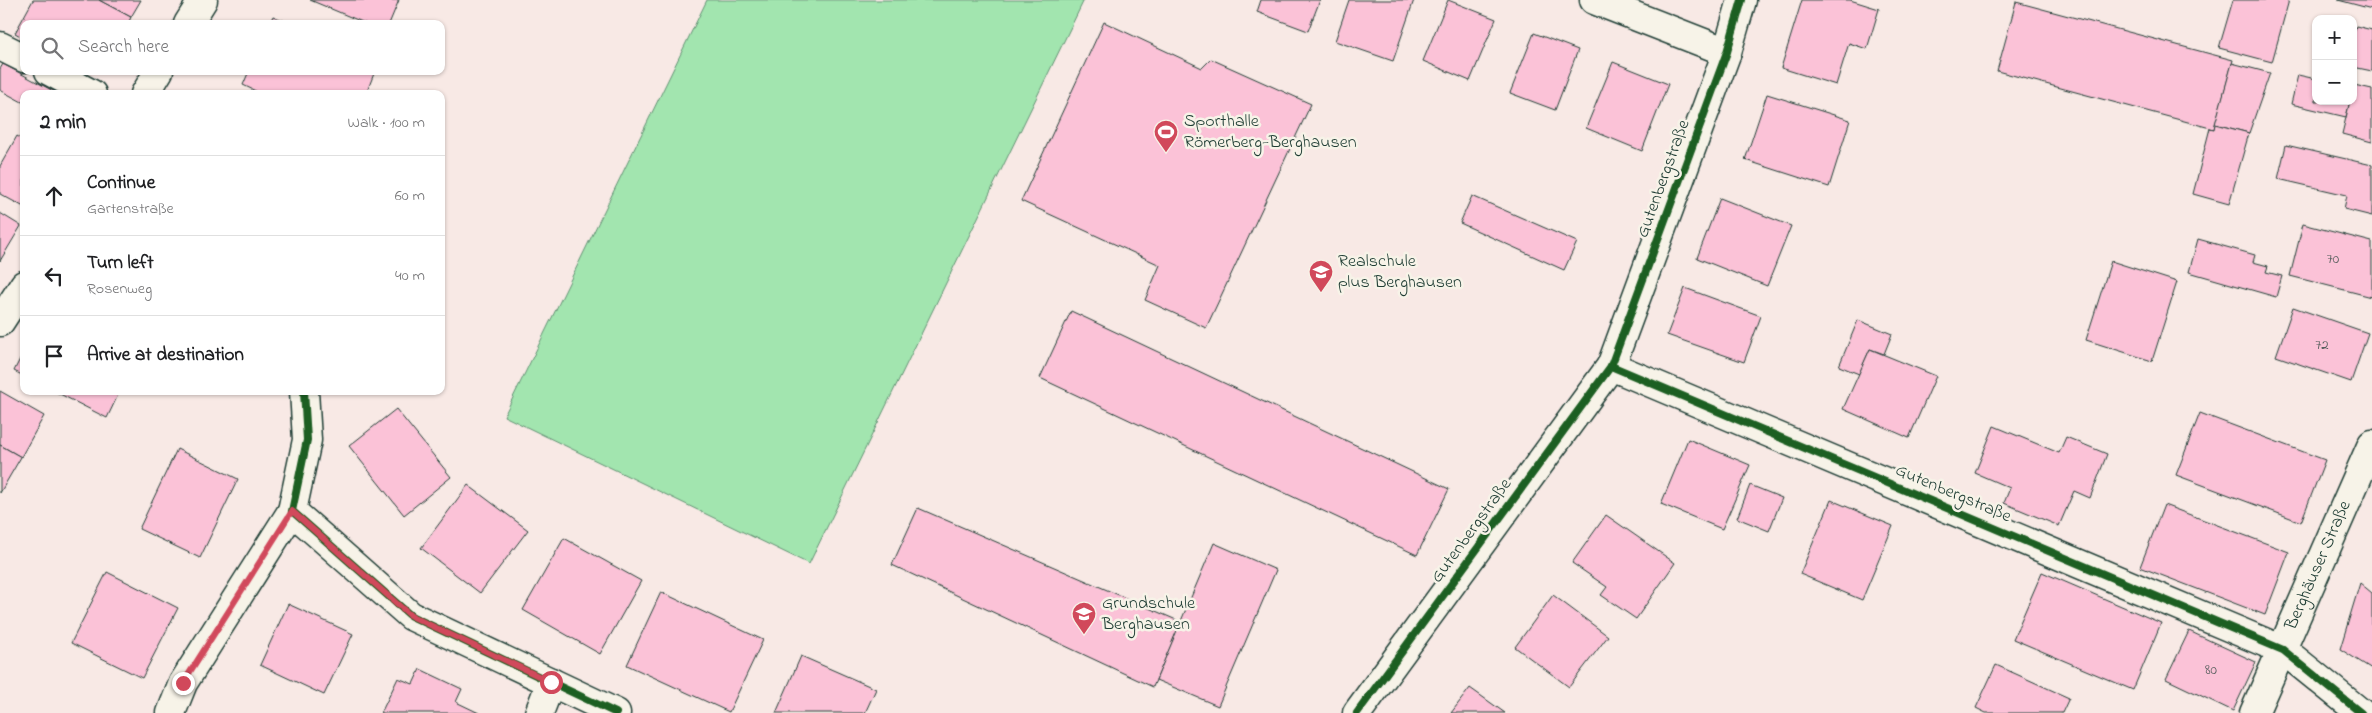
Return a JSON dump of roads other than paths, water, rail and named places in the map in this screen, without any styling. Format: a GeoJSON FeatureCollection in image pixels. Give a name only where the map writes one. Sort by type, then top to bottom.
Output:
{"type":"FeatureCollection","features":[{"type":"Feature","properties":{"kind":"street"},"geometry":{"type":"LineString","coordinates":[[190,20],[203,0]]}},
{"type":"Feature","properties":{"kind":"street"},"geometry":{"type":"LineString","coordinates":[[1594,0],[1727,52]]}},
{"type":"Feature","properties":{"kind":"street","name":"Gutenbergstraße"},"geometry":{"type":"LineString","coordinates":[[1357,713],[1610,366],[1727,52],[1742,0]]}},
{"type":"Feature","properties":{"kind":"street"},"geometry":{"type":"LineString","coordinates":[[0,46],[20,56]]}},
{"type":"Feature","properties":{"kind":"street"},"geometry":{"type":"LineString","coordinates":[[56,75],[85,90]]}},
{"type":"Feature","properties":{"kind":"street"},"geometry":{"type":"LineString","coordinates":[[147,90],[157,75]]}},
{"type":"Feature","properties":{"kind":"street"},"geometry":{"type":"LineString","coordinates":[[0,322],[20,291]]}},
{"type":"Feature","properties":{"kind":"street","name":"Gutenbergstraße"},"geometry":{"type":"LineString","coordinates":[[1610,366],[2283,650],[2361,713]]}},
{"type":"Feature","properties":{"kind":"street"},"geometry":{"type":"LineString","coordinates":[[171,713],[183,683],[292,511],[307,440],[304,395]]}},
{"type":"Feature","properties":{"kind":"street","name":"Berghäuser Straße"},"geometry":{"type":"LineString","coordinates":[[2254,713],[2372,444]]}},
{"type":"Feature","properties":{"kind":"street"},"geometry":{"type":"LineString","coordinates":[[292,511],[411,616],[616,713]]}},
{"type":"Feature","properties":{"kind":"street"},"geometry":{"type":"LineString","coordinates":[[539,713],[551,682]]}},
{"type":"Feature","properties":{"kind":"place","name":"Sporthalle Römerberg-Berghausen"},"geometry":{"type":"Point","coordinates":[1166,153]}},
{"type":"Feature","properties":{"kind":"place","name":"Realschule plus Berghausen"},"geometry":{"type":"Point","coordinates":[1321,293]}},
{"type":"Feature","properties":{"kind":"place","name":"Grundschule Berghausen"},"geometry":{"type":"Point","coordinates":[1084,635]}}]}
